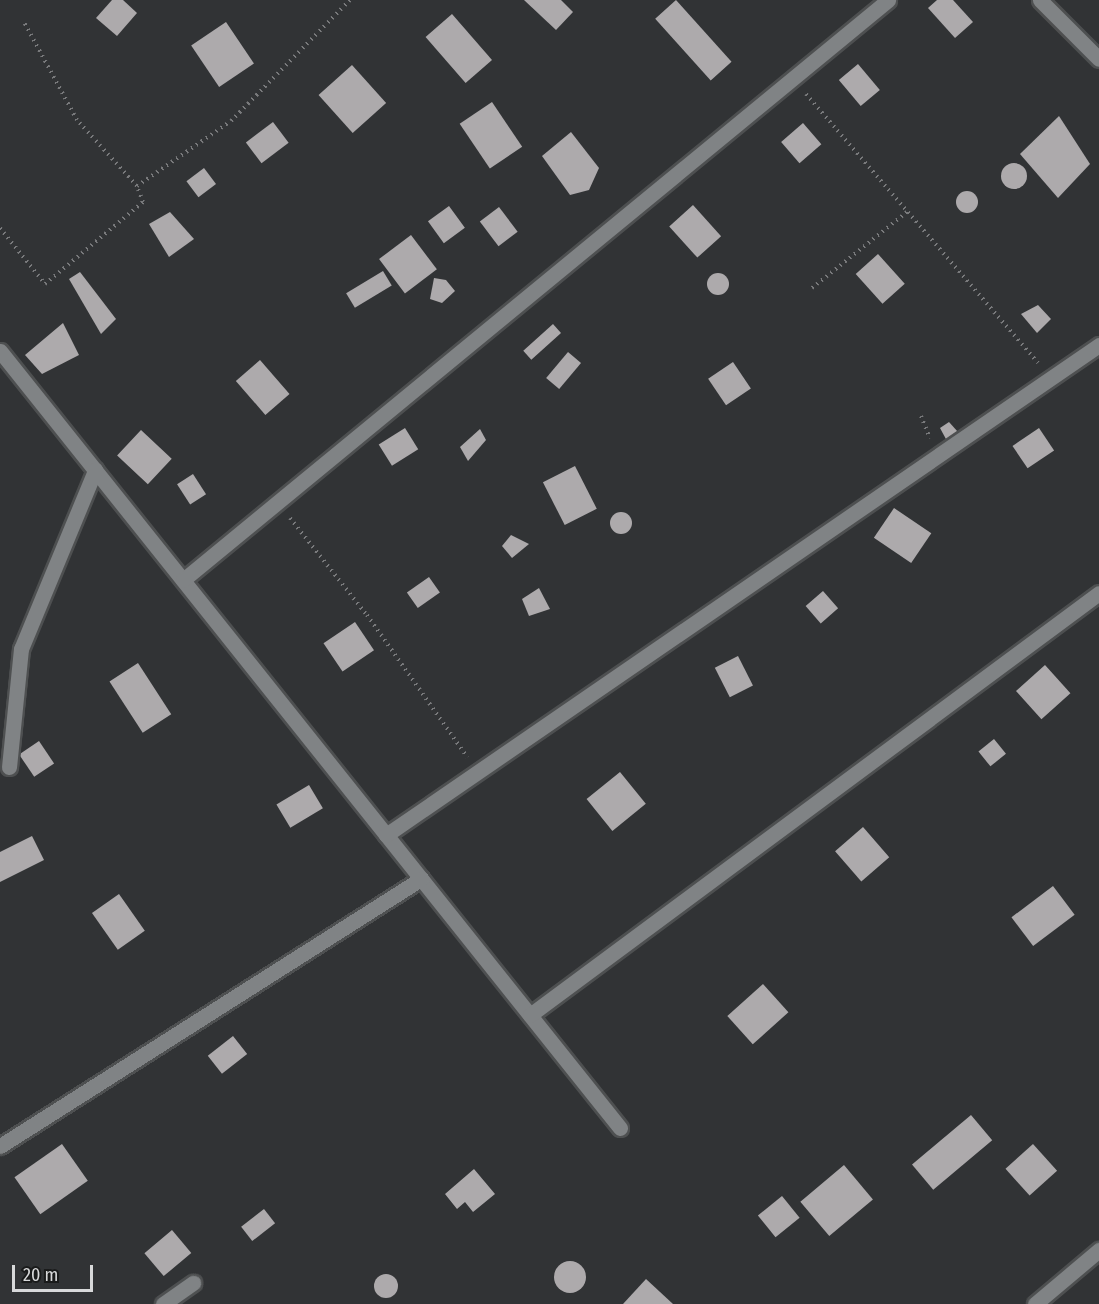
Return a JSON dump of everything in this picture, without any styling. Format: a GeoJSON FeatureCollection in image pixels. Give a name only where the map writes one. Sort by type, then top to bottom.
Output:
{"type":"FeatureCollection","features":[{"type":"Feature","properties":{"kind":"street"},"geometry":{"type":"LineString","coordinates":[[183,580],[276,500],[888,0]]}},
{"type":"Feature","properties":{"kind":"street"},"geometry":{"type":"LineString","coordinates":[[1040,0],[1099,59]]}},
{"type":"Feature","properties":{"kind":"street"},"geometry":{"type":"LineString","coordinates":[[386,835],[1099,345]]}},
{"type":"Feature","properties":{"kind":"street"},"geometry":{"type":"LineString","coordinates":[[0,351],[620,1128]]}},
{"type":"Feature","properties":{"kind":"street"},"geometry":{"type":"LineString","coordinates":[[9,767],[21,649],[95,470]]}},
{"type":"Feature","properties":{"kind":"street"},"geometry":{"type":"LineString","coordinates":[[530,1015],[1099,593]]}},
{"type":"Feature","properties":{"kind":"street"},"geometry":{"type":"LineString","coordinates":[[0,1146],[422,879]]}},
{"type":"Feature","properties":{"kind":"street"},"geometry":{"type":"LineString","coordinates":[[1035,1304],[1099,1250]]}},
{"type":"Feature","properties":{"kind":"street"},"geometry":{"type":"LineString","coordinates":[[163,1304],[194,1283]]}},
{"type":"Feature","properties":{"kind":"path"},"geometry":{"type":"LineString","coordinates":[[137,186],[231,121],[350,0]]}},
{"type":"Feature","properties":{"kind":"path"},"geometry":{"type":"LineString","coordinates":[[0,228],[45,284],[143,202],[137,186],[77,120],[24,22]]}},
{"type":"Feature","properties":{"kind":"path"},"geometry":{"type":"LineString","coordinates":[[817,110],[1049,379]]}},
{"type":"Feature","properties":{"kind":"path"},"geometry":{"type":"LineString","coordinates":[[812,288],[907,212]]}},
{"type":"Feature","properties":{"kind":"path"},"geometry":{"type":"LineString","coordinates":[[276,500],[479,771]]}},
{"type":"Feature","properties":{"kind":"building"},"geometry":{"type":"Polygon","coordinates":[[[112,0],[123,0],[137,13],[117,36],[96,18],[112,0]]]}},
{"type":"Feature","properties":{"kind":"building"},"geometry":{"type":"Polygon","coordinates":[[[524,0],[561,0],[573,12],[556,30],[524,0]]]}},
{"type":"Feature","properties":{"kind":"building"},"geometry":{"type":"Polygon","coordinates":[[[676,0],[732,62],[711,80],[655,19],[676,0]]]}},
{"type":"Feature","properties":{"kind":"building"},"geometry":{"type":"Polygon","coordinates":[[[937,0],[953,0],[973,22],[955,38],[928,8],[937,0]]]}},
{"type":"Feature","properties":{"kind":"building"},"geometry":{"type":"Polygon","coordinates":[[[452,14],[492,60],[466,83],[426,37],[452,14]]]}},
{"type":"Feature","properties":{"kind":"building"},"geometry":{"type":"Polygon","coordinates":[[[226,22],[254,63],[219,87],[191,45],[226,22]]]}},
{"type":"Feature","properties":{"kind":"building"},"geometry":{"type":"Polygon","coordinates":[[[858,64],[880,90],[861,106],[839,80],[858,64]]]}},
{"type":"Feature","properties":{"kind":"building"},"geometry":{"type":"Polygon","coordinates":[[[352,65],[386,103],[353,133],[319,95],[352,65]]]}},
{"type":"Feature","properties":{"kind":"building"},"geometry":{"type":"Polygon","coordinates":[[[492,102],[522,147],[490,169],[460,124],[492,102]]]}},
{"type":"Feature","properties":{"kind":"building"},"geometry":{"type":"Polygon","coordinates":[[[1059,116],[1090,164],[1058,198],[1020,154],[1059,116]]]}},
{"type":"Feature","properties":{"kind":"building"},"geometry":{"type":"Polygon","coordinates":[[[273,122],[289,143],[261,163],[246,142],[273,122]]]}},
{"type":"Feature","properties":{"kind":"building"},"geometry":{"type":"Polygon","coordinates":[[[803,123],[821,144],[799,163],[781,142],[803,123]]]}},
{"type":"Feature","properties":{"kind":"building"},"geometry":{"type":"Polygon","coordinates":[[[571,132],[599,168],[589,190],[570,195],[542,156],[571,132]]]}},
{"type":"Feature","properties":{"kind":"building"},"geometry":{"type":"Polygon","coordinates":[[[1014,163],[1023,167],[1027,176],[1023,185],[1014,189],[1005,185],[1001,176],[1005,167],[1014,163]]]}},
{"type":"Feature","properties":{"kind":"building"},"geometry":{"type":"Polygon","coordinates":[[[204,168],[216,184],[198,197],[186,181],[204,168]]]}},
{"type":"Feature","properties":{"kind":"building"},"geometry":{"type":"Polygon","coordinates":[[[967,191],[975,194],[978,202],[975,210],[967,213],[959,210],[956,202],[959,194],[967,191]]]}},
{"type":"Feature","properties":{"kind":"building"},"geometry":{"type":"Polygon","coordinates":[[[693,205],[721,236],[697,258],[669,226],[693,205]]]}},
{"type":"Feature","properties":{"kind":"building"},"geometry":{"type":"Polygon","coordinates":[[[449,206],[465,228],[444,243],[428,221],[449,206]]]}},
{"type":"Feature","properties":{"kind":"building"},"geometry":{"type":"Polygon","coordinates":[[[499,207],[518,232],[498,246],[480,221],[499,207]]]}},
{"type":"Feature","properties":{"kind":"building"},"geometry":{"type":"Polygon","coordinates":[[[170,212],[194,239],[169,257],[149,224],[170,212]]]}},
{"type":"Feature","properties":{"kind":"building"},"geometry":{"type":"Polygon","coordinates":[[[411,235],[437,269],[405,293],[379,259],[411,235]]]}},
{"type":"Feature","properties":{"kind":"building"},"geometry":{"type":"Polygon","coordinates":[[[878,254],[905,284],[882,304],[856,274],[878,254]]]}},
{"type":"Feature","properties":{"kind":"building"},"geometry":{"type":"Polygon","coordinates":[[[383,271],[392,286],[355,308],[346,293],[383,271]]]}},
{"type":"Feature","properties":{"kind":"building"},"geometry":{"type":"Polygon","coordinates":[[[80,272],[116,319],[101,334],[69,279],[80,272]]]}},
{"type":"Feature","properties":{"kind":"building"},"geometry":{"type":"Polygon","coordinates":[[[718,273],[726,276],[729,284],[726,292],[718,295],[710,292],[707,284],[710,276],[718,273]]]}},
{"type":"Feature","properties":{"kind":"building"},"geometry":{"type":"Polygon","coordinates":[[[434,278],[446,280],[455,291],[442,303],[430,299],[434,278]]]}},
{"type":"Feature","properties":{"kind":"building"},"geometry":{"type":"Polygon","coordinates":[[[1038,305],[1051,319],[1037,333],[1021,314],[1038,305]]]}},
{"type":"Feature","properties":{"kind":"building"},"geometry":{"type":"Polygon","coordinates":[[[63,323],[79,355],[42,374],[25,355],[63,323]]]}},
{"type":"Feature","properties":{"kind":"building"},"geometry":{"type":"Polygon","coordinates":[[[553,324],[561,333],[531,360],[523,351],[553,324]]]}},
{"type":"Feature","properties":{"kind":"building"},"geometry":{"type":"Polygon","coordinates":[[[568,352],[581,363],[559,389],[546,378],[568,352]]]}},
{"type":"Feature","properties":{"kind":"building"},"geometry":{"type":"Polygon","coordinates":[[[260,360],[290,394],[265,415],[236,381],[260,360]]]}},
{"type":"Feature","properties":{"kind":"building"},"geometry":{"type":"Polygon","coordinates":[[[733,362],[751,389],[726,405],[708,379],[733,362]]]}},
{"type":"Feature","properties":{"kind":"building"},"geometry":{"type":"Polygon","coordinates":[[[949,422],[958,432],[947,441],[940,428],[949,422]]]}},
{"type":"Feature","properties":{"kind":"building"},"geometry":{"type":"Polygon","coordinates":[[[405,428],[418,449],[392,466],[379,444],[405,428]]]}},
{"type":"Feature","properties":{"kind":"building"},"geometry":{"type":"Polygon","coordinates":[[[1039,428],[1054,450],[1028,468],[1012,446],[1039,428]]]}},
{"type":"Feature","properties":{"kind":"building"},"geometry":{"type":"Polygon","coordinates":[[[480,429],[486,440],[468,461],[460,447],[480,429]]]}},
{"type":"Feature","properties":{"kind":"building"},"geometry":{"type":"Polygon","coordinates":[[[141,430],[172,459],[148,484],[117,456],[141,430]]]}},
{"type":"Feature","properties":{"kind":"building"},"geometry":{"type":"Polygon","coordinates":[[[575,466],[597,509],[565,525],[543,482],[575,466]]]}},
{"type":"Feature","properties":{"kind":"building"},"geometry":{"type":"Polygon","coordinates":[[[193,474],[206,494],[190,504],[177,484],[193,474]]]}},
{"type":"Feature","properties":{"kind":"building"},"geometry":{"type":"Polygon","coordinates":[[[894,508],[931,533],[911,563],[874,538],[894,508]]]}},
{"type":"Feature","properties":{"kind":"building"},"geometry":{"type":"Polygon","coordinates":[[[617,512],[625,512],[632,519],[632,527],[625,534],[617,534],[610,527],[610,519],[617,512]]]}},
{"type":"Feature","properties":{"kind":"building"},"geometry":{"type":"Polygon","coordinates":[[[511,535],[529,544],[512,558],[502,546],[511,535]]]}},
{"type":"Feature","properties":{"kind":"building"},"geometry":{"type":"Polygon","coordinates":[[[429,577],[440,593],[418,608],[407,592],[429,577]]]}},
{"type":"Feature","properties":{"kind":"building"},"geometry":{"type":"Polygon","coordinates":[[[539,588],[550,609],[529,616],[522,599],[539,588]]]}},
{"type":"Feature","properties":{"kind":"building"},"geometry":{"type":"Polygon","coordinates":[[[823,591],[838,608],[821,623],[806,606],[823,591]]]}},
{"type":"Feature","properties":{"kind":"building"},"geometry":{"type":"Polygon","coordinates":[[[355,622],[374,650],[343,671],[323,643],[355,622]]]}},
{"type":"Feature","properties":{"kind":"building"},"geometry":{"type":"Polygon","coordinates":[[[738,656],[753,685],[730,697],[715,668],[738,656]]]}},
{"type":"Feature","properties":{"kind":"building"},"geometry":{"type":"Polygon","coordinates":[[[138,663],[171,714],[143,733],[109,682],[138,663]]]}},
{"type":"Feature","properties":{"kind":"building"},"geometry":{"type":"Polygon","coordinates":[[[1045,665],[1070,693],[1041,719],[1016,691],[1045,665]]]}},
{"type":"Feature","properties":{"kind":"building"},"geometry":{"type":"Polygon","coordinates":[[[994,739],[1006,754],[990,766],[978,752],[994,739]]]}},
{"type":"Feature","properties":{"kind":"building"},"geometry":{"type":"Polygon","coordinates":[[[39,741],[54,763],[34,777],[19,754],[39,741]]]}},
{"type":"Feature","properties":{"kind":"building"},"geometry":{"type":"Polygon","coordinates":[[[620,772],[646,804],[612,831],[587,799],[620,772]]]}},
{"type":"Feature","properties":{"kind":"building"},"geometry":{"type":"Polygon","coordinates":[[[309,785],[323,808],[290,828],[276,805],[309,785]]]}},
{"type":"Feature","properties":{"kind":"building"},"geometry":{"type":"Polygon","coordinates":[[[863,827],[889,857],[861,881],[835,851],[863,827]]]}},
{"type":"Feature","properties":{"kind":"building"},"geometry":{"type":"Polygon","coordinates":[[[32,836],[44,860],[0,882],[0,852],[32,836]]]}},
{"type":"Feature","properties":{"kind":"building"},"geometry":{"type":"Polygon","coordinates":[[[1053,886],[1075,915],[1033,946],[1011,917],[1053,886]]]}},
{"type":"Feature","properties":{"kind":"building"},"geometry":{"type":"Polygon","coordinates":[[[119,894],[145,931],[118,950],[92,913],[119,894]]]}},
{"type":"Feature","properties":{"kind":"building"},"geometry":{"type":"Polygon","coordinates":[[[763,984],[788,1012],[753,1044],[727,1016],[763,984]]]}},
{"type":"Feature","properties":{"kind":"building"},"geometry":{"type":"Polygon","coordinates":[[[233,1036],[247,1054],[222,1074],[208,1056],[233,1036]]]}},
{"type":"Feature","properties":{"kind":"building"},"geometry":{"type":"Polygon","coordinates":[[[971,1115],[992,1140],[933,1190],[912,1164],[971,1115]]]}},
{"type":"Feature","properties":{"kind":"building"},"geometry":{"type":"Polygon","coordinates":[[[62,1144],[88,1181],[40,1214],[14,1177],[62,1144]]]}},
{"type":"Feature","properties":{"kind":"building"},"geometry":{"type":"Polygon","coordinates":[[[1033,1144],[1057,1171],[1030,1196],[1006,1169],[1033,1144]]]}},
{"type":"Feature","properties":{"kind":"building"},"geometry":{"type":"Polygon","coordinates":[[[844,1165],[873,1199],[829,1236],[800,1202],[844,1165]]]}},
{"type":"Feature","properties":{"kind":"building"},"geometry":{"type":"Polygon","coordinates":[[[474,1169],[495,1194],[473,1212],[465,1202],[457,1209],[445,1194],[474,1169]]]}},
{"type":"Feature","properties":{"kind":"building"},"geometry":{"type":"Polygon","coordinates":[[[782,1196],[800,1218],[776,1237],[758,1216],[782,1196]]]}},
{"type":"Feature","properties":{"kind":"building"},"geometry":{"type":"Polygon","coordinates":[[[264,1209],[275,1223],[252,1241],[241,1227],[264,1209]]]}},
{"type":"Feature","properties":{"kind":"building"},"geometry":{"type":"Polygon","coordinates":[[[172,1230],[191,1253],[164,1276],[144,1253],[172,1230]]]}},
{"type":"Feature","properties":{"kind":"building"},"geometry":{"type":"Polygon","coordinates":[[[570,1261],[581,1266],[586,1277],[581,1288],[570,1293],[559,1288],[554,1277],[559,1266],[570,1261]]]}},
{"type":"Feature","properties":{"kind":"building"},"geometry":{"type":"Polygon","coordinates":[[[386,1274],[395,1277],[398,1286],[395,1295],[386,1298],[377,1295],[374,1286],[377,1277],[386,1274]]]}},
{"type":"Feature","properties":{"kind":"building"},"geometry":{"type":"Polygon","coordinates":[[[646,1279],[673,1304],[623,1304],[646,1279]]]}}]}
